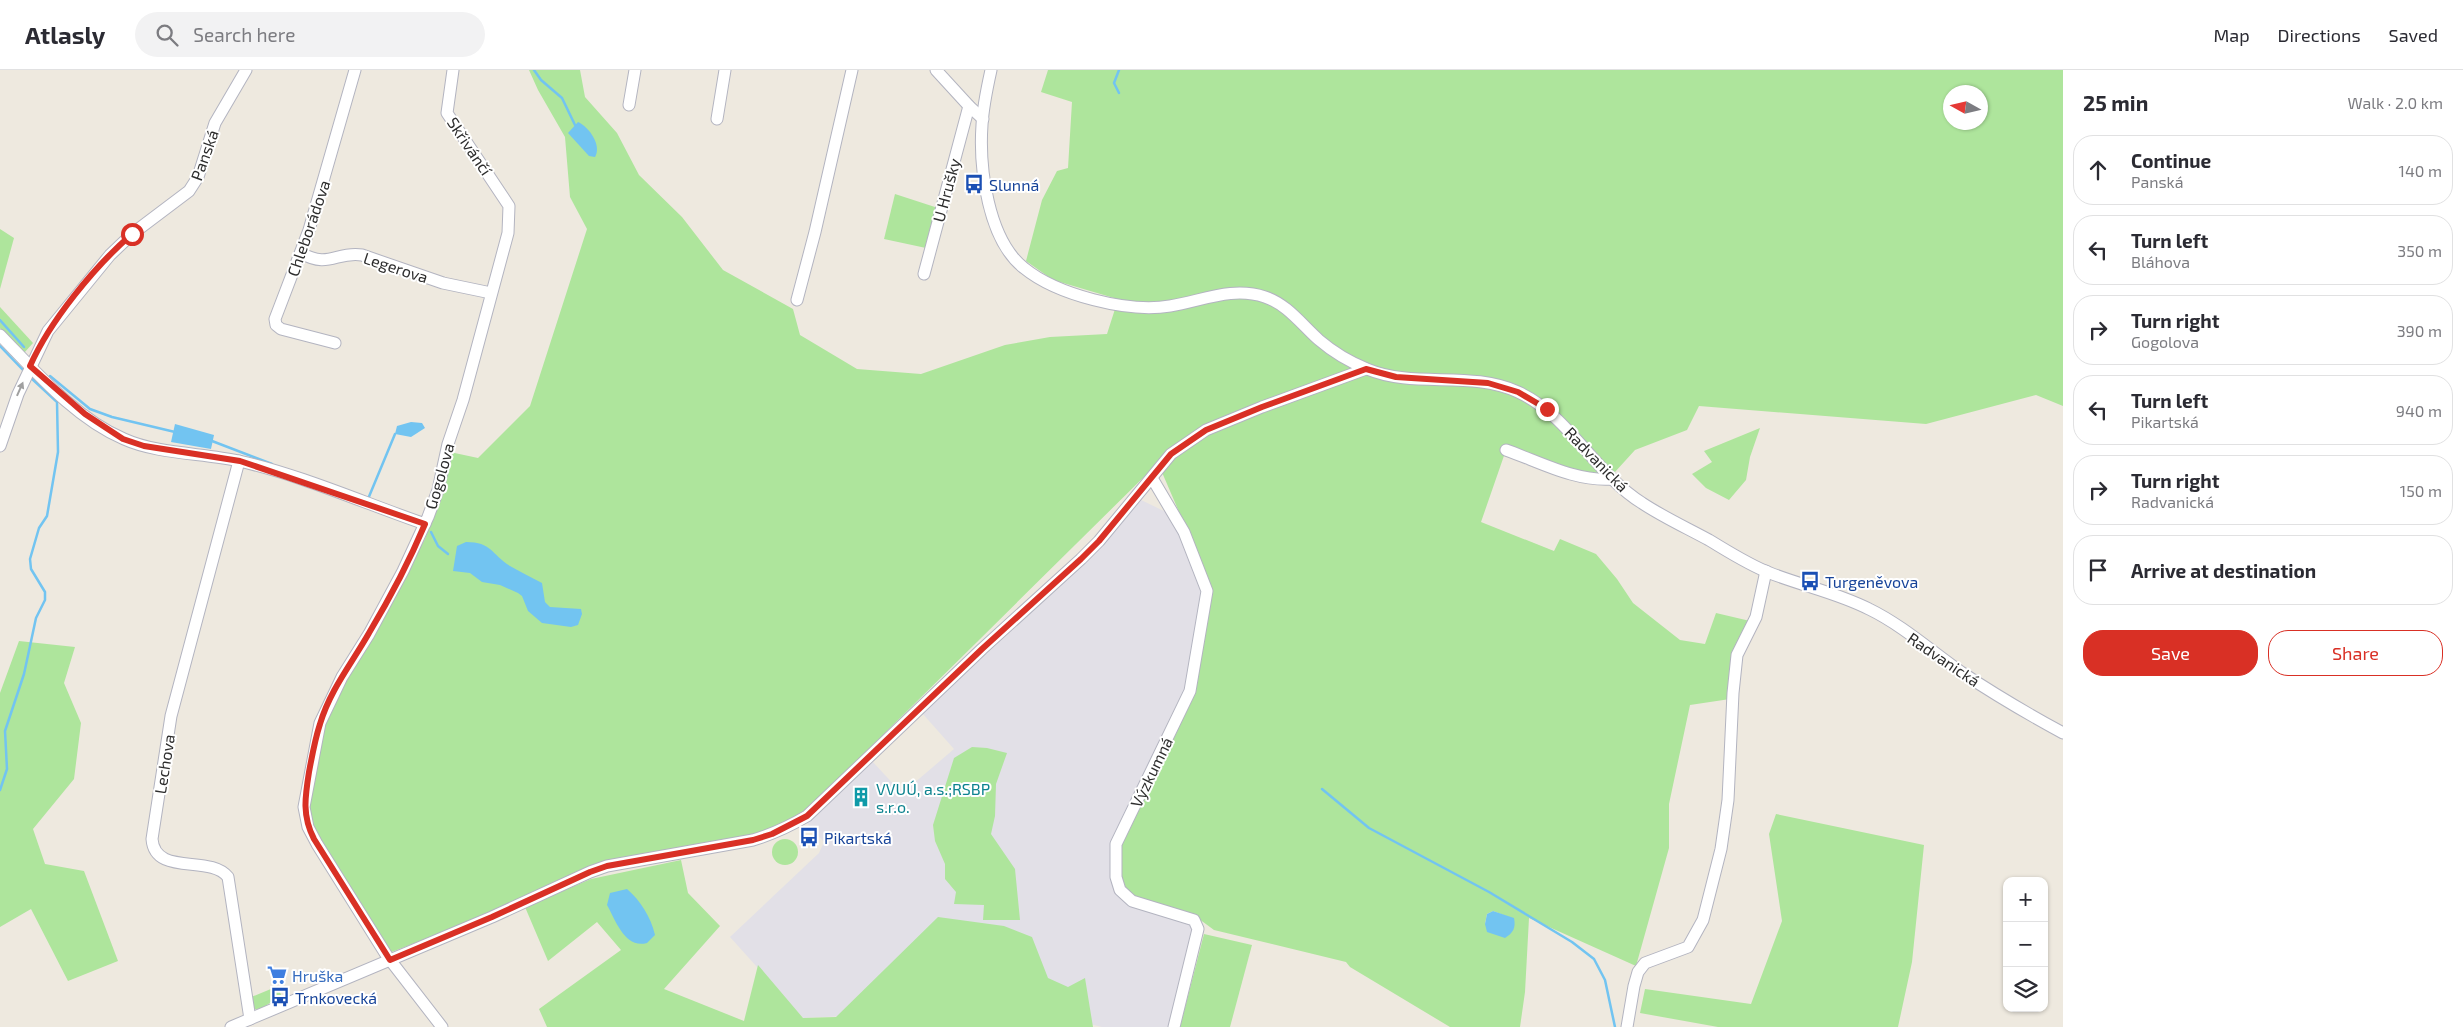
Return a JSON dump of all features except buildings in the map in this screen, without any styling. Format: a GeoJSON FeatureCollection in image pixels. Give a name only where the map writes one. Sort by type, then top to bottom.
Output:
{"type":"FeatureCollection","features":[{"type":"Feature","properties":{"kind":"street","name":"Panská"},"geometry":{"type":"LineString","coordinates":[[0,446],[5,410],[48,331],[110,255],[132,234],[184,196],[194,185],[215,124],[246,70]]}},
{"type":"Feature","properties":{"kind":"street","name":"Chleborádova"},"geometry":{"type":"LineString","coordinates":[[336,343],[282,329],[275,323],[285,291],[301,253],[329,168],[355,70]]}},
{"type":"Feature","properties":{"kind":"street","name":"Skřivánčí"},"geometry":{"type":"LineString","coordinates":[[453,70],[446,113],[502,193],[509,206],[510,217]]}},
{"type":"Feature","properties":{"kind":"street"},"geometry":{"type":"LineString","coordinates":[[629,105],[635,70]]}},
{"type":"Feature","properties":{"kind":"street"},"geometry":{"type":"LineString","coordinates":[[717,118],[725,70]]}},
{"type":"Feature","properties":{"kind":"street"},"geometry":{"type":"LineString","coordinates":[[797,300],[815,232],[852,70]]}},
{"type":"Feature","properties":{"kind":"street"},"geometry":{"type":"LineString","coordinates":[[936,70],[968,106],[983,119]]}},
{"type":"Feature","properties":{"kind":"street","name":"Radvanická"},"geometry":{"type":"LineString","coordinates":[[991,70],[983,119],[983,163],[993,215],[1007,250],[1029,273],[1049,284],[1084,296],[1112,304],[1140,308],[1169,306],[1220,294],[1239,293],[1262,296],[1283,306],[1336,353],[1366,369],[1396,377],[1481,382],[1518,392],[1554,415],[1613,479],[1642,503],[1766,572],[1873,610],[1993,693],[2063,733]]}},
{"type":"Feature","properties":{"kind":"street","name":"U Hrušky"},"geometry":{"type":"LineString","coordinates":[[924,274],[968,106]]}},
{"type":"Feature","properties":{"kind":"street","name":"Gogolova"},"geometry":{"type":"LineString","coordinates":[[390,960],[314,839],[306,820],[305,801],[317,734],[325,710],[342,677],[386,603],[425,524],[438,490],[448,444],[463,400],[508,233],[510,217]]}},
{"type":"Feature","properties":{"kind":"street","name":"Legerova"},"geometry":{"type":"LineString","coordinates":[[301,253],[319,261],[358,254],[443,283],[491,293]]}},
{"type":"Feature","properties":{"kind":"street"},"geometry":{"type":"LineString","coordinates":[[0,335],[30,366],[85,414],[123,439],[144,446],[240,461],[425,524]]}},
{"type":"Feature","properties":{"kind":"street"},"geometry":{"type":"LineString","coordinates":[[231,1027],[492,917],[590,872],[607,866],[753,840],[772,834],[797,822],[807,816],[982,649],[1081,559],[1171,454],[1206,430],[1262,407],[1366,369]]}},
{"type":"Feature","properties":{"kind":"street"},"geometry":{"type":"LineString","coordinates":[[1506,450],[1582,477],[1613,479]]}},
{"type":"Feature","properties":{"kind":"street","name":"Lechova"},"geometry":{"type":"LineString","coordinates":[[240,461],[171,716],[152,839],[154,850],[165,860],[215,869],[228,878],[250,1020]]}},
{"type":"Feature","properties":{"kind":"street","name":"Výzkumná"},"geometry":{"type":"LineString","coordinates":[[1152,478],[1184,532],[1207,591],[1190,691],[1116,844],[1116,877],[1120,890],[1128,898],[1194,920],[1198,929],[1174,1027]]}},
{"type":"Feature","properties":{"kind":"street"},"geometry":{"type":"LineString","coordinates":[[1627,1027],[1634,986],[1645,963],[1688,947],[1702,920],[1721,849],[1728,800],[1733,694],[1737,655],[1756,617],[1766,572]]}},
{"type":"Feature","properties":{"kind":"street"},"geometry":{"type":"LineString","coordinates":[[390,960],[439,1026]]}},
{"type":"Feature","properties":{"kind":"shaded area"},"geometry":{"type":"Polygon","coordinates":[[[1139,499],[1168,513],[1175,520],[1202,589],[1186,688],[1119,896],[1135,908],[1190,922],[1194,930],[1169,1027],[1102,1027],[1025,1008],[803,1018],[730,937],[819,853],[824,842],[806,822],[872,761],[898,789],[906,790],[954,749],[922,713],[1095,554],[1139,499]]]}},
{"type":"Feature","properties":{"kind":"green space"},"geometry":{"type":"Polygon","coordinates":[[[529,70],[580,70],[585,97],[617,133],[639,175],[682,217],[723,270],[793,309],[800,335],[857,369],[921,374],[1005,345],[1050,337],[1107,334],[1115,309],[1114,298],[1053,280],[1026,261],[1042,200],[1057,171],[1068,168],[1072,102],[1041,92],[1048,70],[2063,70],[2063,406],[2036,395],[1926,424],[1699,406],[1687,430],[1635,450],[1605,483],[1506,450],[1481,522],[1554,551],[1560,539],[1596,554],[1617,579],[1633,603],[1680,640],[1705,644],[1716,613],[1750,621],[1730,699],[1690,705],[1669,804],[1669,848],[1636,966],[1529,918],[1525,992],[1520,1027],[1450,1027],[1350,967],[1346,962],[1214,930],[1195,916],[1136,898],[1126,891],[1120,877],[1119,846],[1193,694],[1213,591],[1158,463],[809,808],[783,825],[763,834],[601,863],[503,909],[389,953],[316,837],[308,802],[324,721],[425,539],[441,493],[450,452],[478,458],[530,406],[587,229],[570,197],[565,137],[538,90],[529,70]],[[1493,911],[1487,914],[1485,924],[1514,919],[1493,911]]]}},
{"type":"Feature","properties":{"kind":"green space"},"geometry":{"type":"Polygon","coordinates":[[[895,194],[938,208],[926,248],[884,239],[895,194]]]}},
{"type":"Feature","properties":{"kind":"green space"},"geometry":{"type":"Polygon","coordinates":[[[0,229],[14,238],[0,289],[0,229]]]}},
{"type":"Feature","properties":{"kind":"green space"},"geometry":{"type":"Polygon","coordinates":[[[0,307],[33,343],[24,353],[0,328],[0,307]]]}},
{"type":"Feature","properties":{"kind":"green space"},"geometry":{"type":"Polygon","coordinates":[[[1760,428],[1750,457],[1746,480],[1729,500],[1706,488],[1692,474],[1712,462],[1704,451],[1760,428]]]}},
{"type":"Feature","properties":{"kind":"green space"},"geometry":{"type":"Polygon","coordinates":[[[19,641],[75,647],[64,683],[81,723],[74,779],[33,829],[45,864],[84,871],[118,961],[68,981],[31,909],[0,927],[0,693],[19,641]]]}},
{"type":"Feature","properties":{"kind":"green space"},"geometry":{"type":"Polygon","coordinates":[[[972,747],[987,748],[1007,753],[996,784],[995,816],[991,834],[1015,869],[1020,920],[983,920],[984,905],[954,904],[956,892],[945,879],[945,864],[935,841],[933,825],[954,758],[972,747]]]}},
{"type":"Feature","properties":{"kind":"green space"},"geometry":{"type":"Polygon","coordinates":[[[1776,814],[1924,845],[1912,962],[1898,1027],[1718,1027],[1640,1013],[1645,989],[1751,1004],[1782,921],[1769,834],[1776,814]]]}},
{"type":"Feature","properties":{"kind":"green space"},"geometry":{"type":"Polygon","coordinates":[[[785,839],[794,843],[798,852],[794,861],[785,865],[776,861],[772,852],[776,843],[785,839]]]}},
{"type":"Feature","properties":{"kind":"green space"},"geometry":{"type":"Polygon","coordinates":[[[681,860],[688,893],[720,926],[664,989],[744,1021],[758,965],[803,1018],[836,1017],[938,917],[1004,926],[1032,937],[1048,978],[1068,987],[1085,978],[1093,1027],[547,1027],[539,1009],[621,950],[597,922],[548,961],[525,907],[591,879],[681,860]]]}},
{"type":"Feature","properties":{"kind":"green space"},"geometry":{"type":"Polygon","coordinates":[[[1204,934],[1252,945],[1230,1027],[1180,1027],[1204,934]]]}},
{"type":"Feature","properties":{"kind":"green space"},"geometry":{"type":"Polygon","coordinates":[[[278,986],[281,995],[265,1007],[252,1009],[249,998],[278,986]]]}},
{"type":"Feature","properties":{"kind":"water"},"geometry":{"type":"Polygon","coordinates":[[[578,122],[590,132],[596,142],[597,152],[595,157],[589,156],[568,133],[578,122]]]}},
{"type":"Feature","properties":{"kind":"water"},"geometry":{"type":"Polygon","coordinates":[[[411,422],[422,423],[425,428],[411,437],[395,434],[397,426],[411,422]]]}},
{"type":"Feature","properties":{"kind":"water"},"geometry":{"type":"Polygon","coordinates":[[[175,424],[214,435],[211,449],[171,442],[175,424]]]}},
{"type":"Feature","properties":{"kind":"water"},"geometry":{"type":"Polygon","coordinates":[[[466,542],[486,546],[510,566],[542,583],[545,602],[550,607],[581,609],[582,614],[578,625],[571,627],[542,623],[528,611],[522,596],[518,593],[500,585],[482,582],[470,573],[453,571],[457,546],[466,542]]]}},
{"type":"Feature","properties":{"kind":"water"},"geometry":{"type":"Polygon","coordinates":[[[627,889],[641,904],[651,922],[655,935],[647,943],[639,944],[627,938],[607,905],[610,893],[627,889]]]}},
{"type":"Feature","properties":{"kind":"water"},"geometry":{"type":"Polygon","coordinates":[[[1493,911],[1514,918],[1515,925],[1513,930],[1505,938],[1487,932],[1485,924],[1487,914],[1493,911]]]}},
{"type":"Feature","properties":{"kind":"waterway"},"geometry":{"type":"LineString","coordinates":[[534,70],[541,80],[562,98],[575,125]]}},
{"type":"Feature","properties":{"kind":"waterway"},"geometry":{"type":"LineString","coordinates":[[1119,70],[1114,83],[1119,93]]}},
{"type":"Feature","properties":{"kind":"waterway"},"geometry":{"type":"LineString","coordinates":[[0,320],[24,347]]}},
{"type":"Feature","properties":{"kind":"waterway"},"geometry":{"type":"LineString","coordinates":[[0,346],[23,370]]}},
{"type":"Feature","properties":{"kind":"waterway"},"geometry":{"type":"LineString","coordinates":[[50,376],[90,409],[112,417],[175,432]]}},
{"type":"Feature","properties":{"kind":"waterway"},"geometry":{"type":"LineString","coordinates":[[0,790],[7,769],[5,731],[24,674],[36,618],[45,600],[45,592],[31,569],[30,559],[39,528],[47,516],[58,452],[57,402],[30,377]]}},
{"type":"Feature","properties":{"kind":"waterway"},"geometry":{"type":"LineString","coordinates":[[368,499],[395,434]]}},
{"type":"Feature","properties":{"kind":"waterway"},"geometry":{"type":"LineString","coordinates":[[212,441],[272,464]]}},
{"type":"Feature","properties":{"kind":"waterway"},"geometry":{"type":"LineString","coordinates":[[431,532],[438,546],[448,554]]}},
{"type":"Feature","properties":{"kind":"waterway"},"geometry":{"type":"LineString","coordinates":[[1322,789],[1369,828],[1489,892],[1572,942],[1594,959],[1605,980],[1615,1027]]}},
{"type":"Feature","properties":{"kind":"place","name":"Slunná"},"geometry":{"type":"Point","coordinates":[974,184]}},
{"type":"Feature","properties":{"kind":"place","name":"Turgeněvova"},"geometry":{"type":"Point","coordinates":[1810,581]}},
{"type":"Feature","properties":{"kind":"place","name":"VVUÚ, a.s.;RSBP s.r.o."},"geometry":{"type":"Point","coordinates":[861,797]}},
{"type":"Feature","properties":{"kind":"place","name":"Pikartská"},"geometry":{"type":"Point","coordinates":[809,837]}},
{"type":"Feature","properties":{"kind":"place","name":"Hruška"},"geometry":{"type":"Point","coordinates":[277,975]}},
{"type":"Feature","properties":{"kind":"place","name":"Trnkovecká"},"geometry":{"type":"Point","coordinates":[280,997]}},
{"type":"Feature","properties":{"kind":"route"},"geometry":{"type":"LineString","coordinates":[[132,234],[110,255],[48,331],[30,366],[60,395],[98,424],[116,436],[130,442],[144,446],[240,461],[425,524],[403,571],[325,710],[317,734],[305,801],[304,814],[314,839],[390,960],[607,866],[753,840],[772,834],[807,816],[872,752],[1081,559],[1099,541],[1171,454],[1206,430],[1262,407],[1366,369],[1396,377],[1488,383],[1518,392],[1547,409]]}}]}
